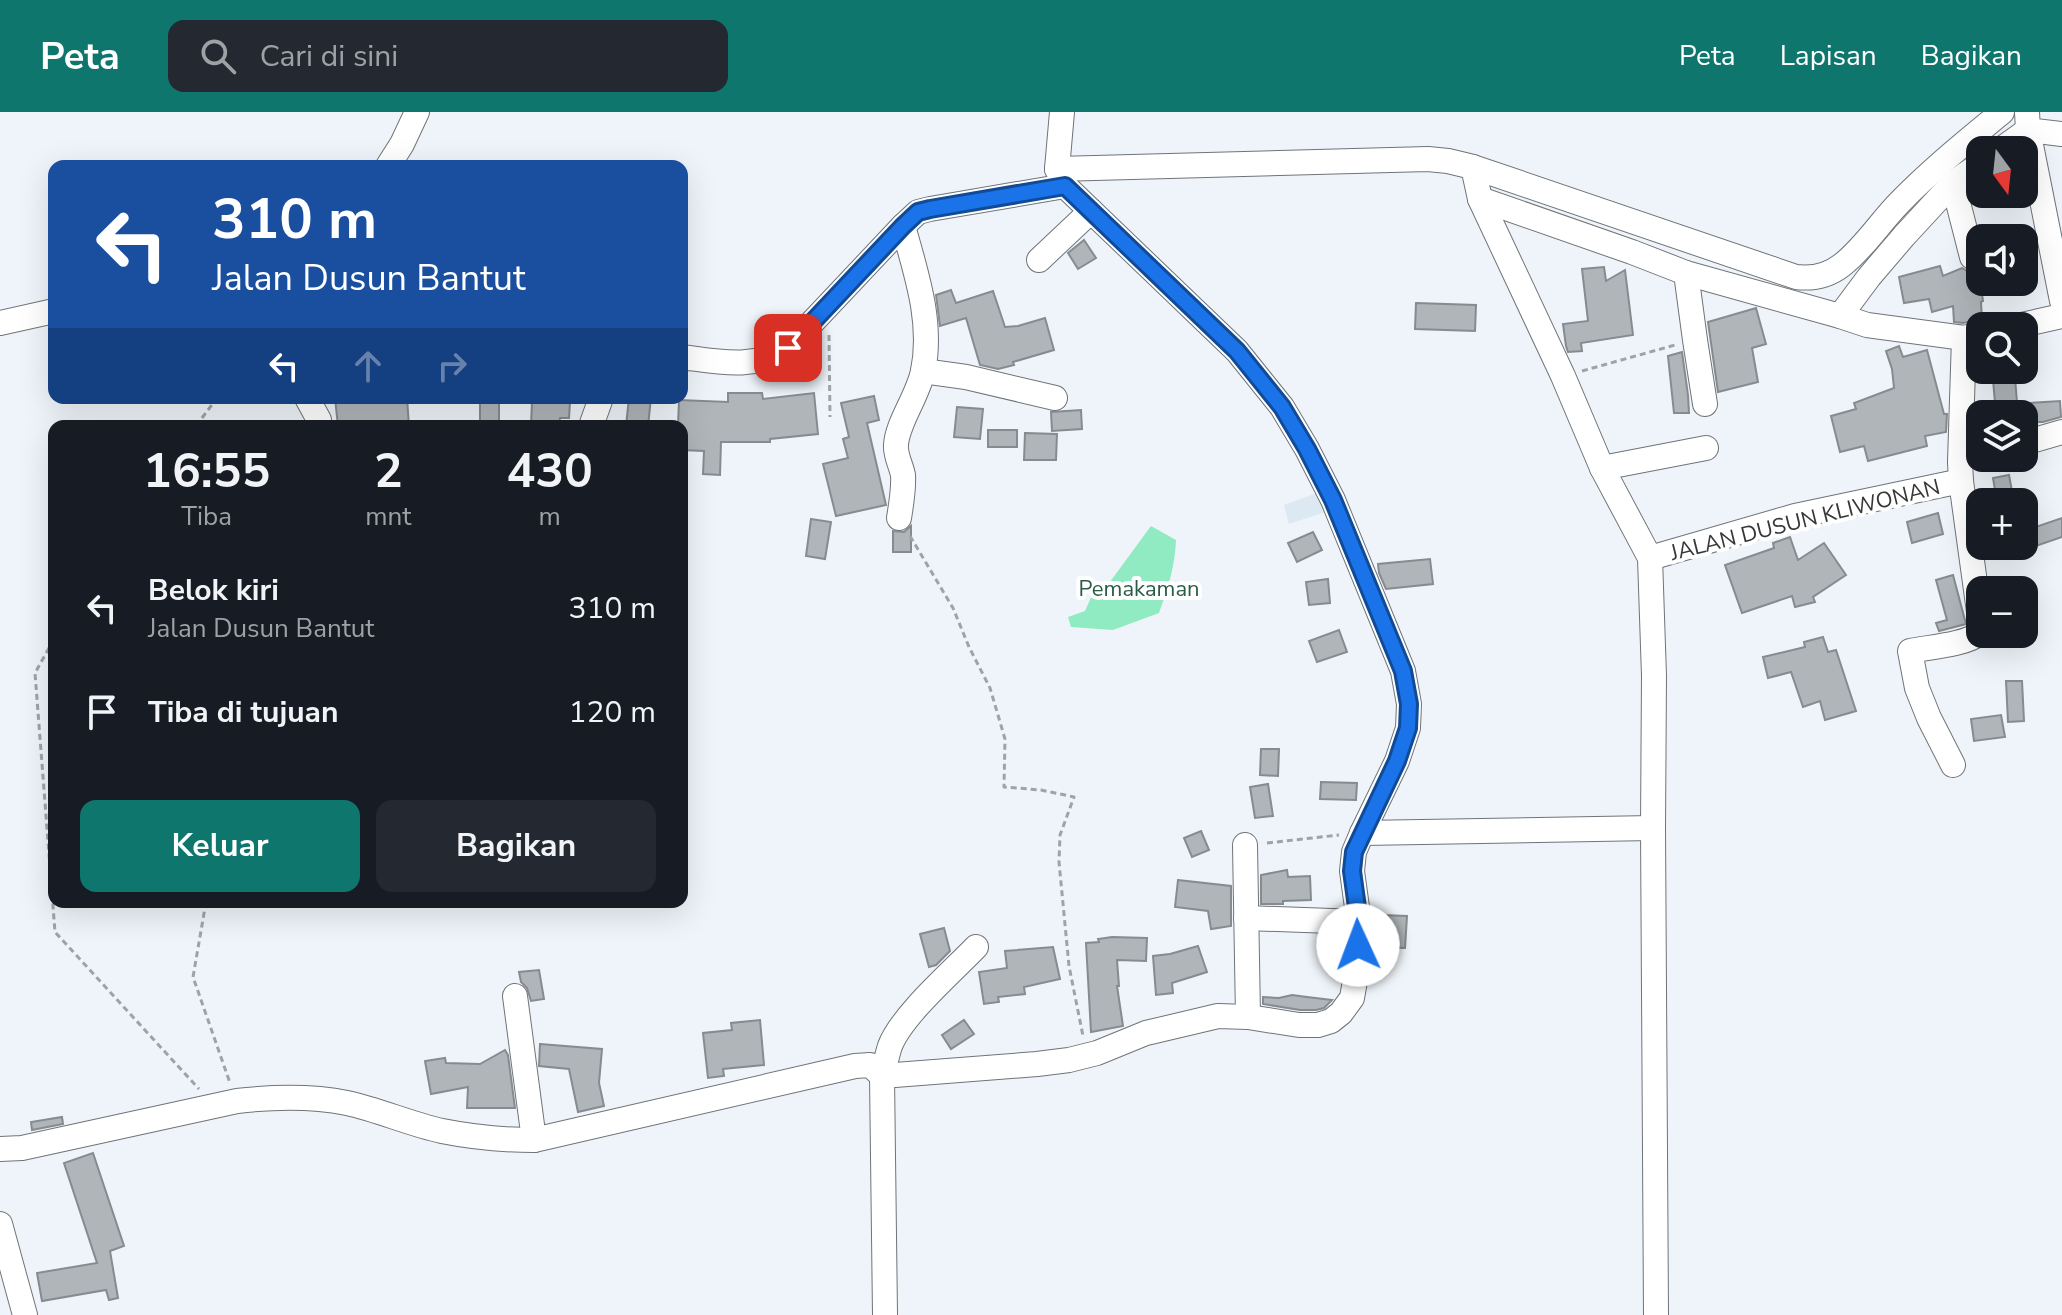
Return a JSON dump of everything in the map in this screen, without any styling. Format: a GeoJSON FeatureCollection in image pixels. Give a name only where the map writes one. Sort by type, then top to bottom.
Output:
{"type":"FeatureCollection","features":[{"type":"Feature","properties":{"kind":"street"},"geometry":{"type":"LineString","coordinates":[[392,160],[417,112]]}},
{"type":"Feature","properties":{"kind":"street"},"geometry":{"type":"LineString","coordinates":[[0,1149],[22,1148],[259,1099],[347,1103],[441,1131],[505,1140],[534,1140],[855,1066],[870,1065],[882,1076],[1037,1064],[1087,1056],[1146,1033],[1218,1016],[1318,1025],[1331,1021],[1341,1013],[1352,998],[1357,969],[1359,922],[1352,871],[1354,852],[1397,761],[1408,728],[1409,704],[1403,671],[1333,500],[1282,407],[1237,351],[1091,211],[1061,178],[1062,112]]}},
{"type":"Feature","properties":{"kind":"street"},"geometry":{"type":"LineString","coordinates":[[1476,182],[1808,279],[1822,276],[1843,265],[1944,159],[2002,112]]}},
{"type":"Feature","properties":{"kind":"street"},"geometry":{"type":"LineString","coordinates":[[2027,121],[2062,134]]}},
{"type":"Feature","properties":{"kind":"street"},"geometry":{"type":"LineString","coordinates":[[2013,136],[2027,121]]}},
{"type":"Feature","properties":{"kind":"street"},"geometry":{"type":"LineString","coordinates":[[2027,121],[2062,301]]}},
{"type":"Feature","properties":{"kind":"street"},"geometry":{"type":"LineString","coordinates":[[688,358],[739,363],[767,359],[788,348],[918,212],[1061,178],[1428,159],[1448,161],[1476,182],[1686,273],[1867,325],[1966,335]]}},
{"type":"Feature","properties":{"kind":"street"},"geometry":{"type":"LineString","coordinates":[[1840,316],[1904,236],[1953,183],[1966,174]]}},
{"type":"Feature","properties":{"kind":"street"},"geometry":{"type":"LineString","coordinates":[[1476,182],[1602,468],[1650,558],[1654,676],[1656,1315]]}},
{"type":"Feature","properties":{"kind":"street"},"geometry":{"type":"LineString","coordinates":[[1953,183],[1966,234]]}},
{"type":"Feature","properties":{"kind":"street"},"geometry":{"type":"LineString","coordinates":[[1039,260],[1091,211]]}},
{"type":"Feature","properties":{"kind":"street"},"geometry":{"type":"LineString","coordinates":[[1884,220],[1904,236]]}},
{"type":"Feature","properties":{"kind":"street"},"geometry":{"type":"LineString","coordinates":[[899,518],[903,476],[896,445],[923,371],[927,336],[920,290],[903,226]]}},
{"type":"Feature","properties":{"kind":"street"},"geometry":{"type":"LineString","coordinates":[[1686,273],[1705,404]]}},
{"type":"Feature","properties":{"kind":"street"},"geometry":{"type":"LineString","coordinates":[[0,323],[48,312]]}},
{"type":"Feature","properties":{"kind":"street"},"geometry":{"type":"LineString","coordinates":[[2038,321],[2062,316]]}},
{"type":"Feature","properties":{"kind":"street"},"geometry":{"type":"LineString","coordinates":[[923,371],[966,377],[1055,398]]}},
{"type":"Feature","properties":{"kind":"street"},"geometry":{"type":"LineString","coordinates":[[310,404],[319,420]]}},
{"type":"Feature","properties":{"kind":"street"},"geometry":{"type":"LineString","coordinates":[[2038,439],[2062,432]]}},
{"type":"Feature","properties":{"kind":"street"},"geometry":{"type":"LineString","coordinates":[[1602,468],[1706,448]]}},
{"type":"Feature","properties":{"kind":"street","name":"JALAN DUSUN KLIWONAN"},"geometry":{"type":"LineString","coordinates":[[1650,558],[1966,466]]}},
{"type":"Feature","properties":{"kind":"street"},"geometry":{"type":"LineString","coordinates":[[1968,472],[1976,576]]}},
{"type":"Feature","properties":{"kind":"street"},"geometry":{"type":"LineString","coordinates":[[1953,765],[1917,688],[1910,651],[1966,640]]}},
{"type":"Feature","properties":{"kind":"street"},"geometry":{"type":"LineString","coordinates":[[1362,833],[1653,828]]}},
{"type":"Feature","properties":{"kind":"street"},"geometry":{"type":"LineString","coordinates":[[1245,845],[1248,1017]]}},
{"type":"Feature","properties":{"kind":"street"},"geometry":{"type":"LineString","coordinates":[[1246,918],[1359,922]]}},
{"type":"Feature","properties":{"kind":"street"},"geometry":{"type":"LineString","coordinates":[[885,1315],[882,1076],[891,1045],[910,1014],[976,947]]}},
{"type":"Feature","properties":{"kind":"street"},"geometry":{"type":"LineString","coordinates":[[515,996],[534,1140]]}},
{"type":"Feature","properties":{"kind":"street"},"geometry":{"type":"LineString","coordinates":[[0,1224],[4,1252],[25,1315]]}},
{"type":"Feature","properties":{"kind":"path"},"geometry":{"type":"LineString","coordinates":[[829,303],[830,417]]}},
{"type":"Feature","properties":{"kind":"path"},"geometry":{"type":"LineString","coordinates":[[1563,376],[1695,340]]}},
{"type":"Feature","properties":{"kind":"path"},"geometry":{"type":"LineString","coordinates":[[899,518],[953,608],[990,688],[1005,739],[1004,787],[1074,797],[1060,835],[1059,862],[1069,966],[1087,1056]]}},
{"type":"Feature","properties":{"kind":"path"},"geometry":{"type":"LineString","coordinates":[[48,650],[35,673],[48,841]]}},
{"type":"Feature","properties":{"kind":"path"},"geometry":{"type":"LineString","coordinates":[[1245,845],[1362,833]]}},
{"type":"Feature","properties":{"kind":"path"},"geometry":{"type":"LineString","coordinates":[[53,908],[55,932],[226,1104]]}},
{"type":"Feature","properties":{"kind":"path"},"geometry":{"type":"LineString","coordinates":[[205,908],[193,977],[226,1104]]}},
{"type":"Feature","properties":{"kind":"shaded area"},"geometry":{"type":"Polygon","coordinates":[[[1320,492],[1328,511],[1289,524],[1284,505],[1320,492]]]}},
{"type":"Feature","properties":{"kind":"green space","name":"Pemakaman"},"geometry":{"type":"Polygon","coordinates":[[[1151,526],[1176,540],[1170,577],[1159,613],[1113,630],[1071,627],[1068,617],[1085,611],[1093,593],[1104,590],[1151,526]]]}},
{"type":"Feature","properties":{"kind":"building"},"geometry":{"type":"Polygon","coordinates":[[[1084,240],[1096,258],[1078,269],[1068,253],[1084,240]]]}},
{"type":"Feature","properties":{"kind":"building"},"geometry":{"type":"Polygon","coordinates":[[[1940,266],[1943,276],[1962,268],[1966,270],[1966,296],[1982,296],[1982,312],[1966,312],[1966,322],[1954,322],[1953,306],[1932,312],[1929,299],[1904,303],[1899,277],[1940,266]]]}},
{"type":"Feature","properties":{"kind":"building"},"geometry":{"type":"Polygon","coordinates":[[[1604,267],[1606,281],[1625,270],[1633,335],[1581,343],[1582,351],[1568,352],[1563,324],[1588,321],[1582,269],[1604,267]]]}},
{"type":"Feature","properties":{"kind":"building"},"geometry":{"type":"Polygon","coordinates":[[[951,290],[956,303],[993,291],[1005,327],[1045,318],[1054,350],[998,369],[980,365],[966,318],[940,326],[936,295],[951,290]]]}},
{"type":"Feature","properties":{"kind":"building"},"geometry":{"type":"Polygon","coordinates":[[[1416,303],[1476,305],[1475,331],[1415,329],[1416,303]]]}},
{"type":"Feature","properties":{"kind":"building"},"geometry":{"type":"Polygon","coordinates":[[[1756,308],[1766,344],[1752,348],[1758,382],[1718,392],[1708,322],[1756,308]]]}},
{"type":"Feature","properties":{"kind":"building"},"geometry":{"type":"Polygon","coordinates":[[[1899,346],[1903,357],[1927,350],[1944,414],[1947,414],[1946,432],[1925,436],[1927,446],[1868,461],[1864,446],[1840,452],[1831,416],[1856,409],[1854,403],[1894,388],[1886,351],[1899,346]]]}},
{"type":"Feature","properties":{"kind":"building"},"geometry":{"type":"Polygon","coordinates":[[[1682,352],[1689,413],[1674,413],[1668,356],[1682,352]]]}},
{"type":"Feature","properties":{"kind":"building"},"geometry":{"type":"Polygon","coordinates":[[[1993,384],[2016,384],[2017,400],[1995,400],[1993,384]]]}},
{"type":"Feature","properties":{"kind":"building"},"geometry":{"type":"Polygon","coordinates":[[[728,393],[762,393],[763,399],[814,393],[818,434],[770,439],[770,442],[721,442],[720,475],[703,474],[704,451],[688,450],[688,420],[678,420],[679,404],[688,404],[688,400],[728,402],[728,393]]]}},
{"type":"Feature","properties":{"kind":"building"},"geometry":{"type":"Polygon","coordinates":[[[874,396],[879,420],[867,423],[886,505],[836,516],[823,464],[848,458],[843,439],[849,437],[841,403],[874,396]]]}},
{"type":"Feature","properties":{"kind":"building"},"geometry":{"type":"Polygon","coordinates":[[[2060,401],[2061,417],[2038,422],[2038,402],[2060,401]]]}},
{"type":"Feature","properties":{"kind":"building"},"geometry":{"type":"Polygon","coordinates":[[[336,404],[407,404],[409,420],[337,420],[336,404]]]}},
{"type":"Feature","properties":{"kind":"building"},"geometry":{"type":"Polygon","coordinates":[[[480,404],[499,404],[499,420],[480,420],[480,404]]]}},
{"type":"Feature","properties":{"kind":"building"},"geometry":{"type":"Polygon","coordinates":[[[532,404],[570,404],[569,418],[531,420],[532,404]]]}},
{"type":"Feature","properties":{"kind":"building"},"geometry":{"type":"Polygon","coordinates":[[[628,404],[650,404],[649,420],[627,420],[628,404]]]}},
{"type":"Feature","properties":{"kind":"building"},"geometry":{"type":"Polygon","coordinates":[[[957,407],[983,409],[980,439],[954,437],[957,407]]]}},
{"type":"Feature","properties":{"kind":"building"},"geometry":{"type":"Polygon","coordinates":[[[1081,410],[1082,429],[1052,431],[1051,412],[1081,410]]]}},
{"type":"Feature","properties":{"kind":"building"},"geometry":{"type":"Polygon","coordinates":[[[988,430],[1017,430],[1017,447],[988,447],[988,430]]]}},
{"type":"Feature","properties":{"kind":"building"},"geometry":{"type":"Polygon","coordinates":[[[1025,433],[1057,434],[1056,460],[1024,460],[1025,433]]]}},
{"type":"Feature","properties":{"kind":"building"},"geometry":{"type":"Polygon","coordinates":[[[2009,475],[2011,488],[1995,488],[1993,478],[2009,475]]]}},
{"type":"Feature","properties":{"kind":"building"},"geometry":{"type":"Polygon","coordinates":[[[1938,513],[1943,534],[1912,543],[1907,522],[1938,513]]]}},
{"type":"Feature","properties":{"kind":"building"},"geometry":{"type":"Polygon","coordinates":[[[2062,518],[2062,537],[2038,545],[2038,526],[2062,518]]]}},
{"type":"Feature","properties":{"kind":"building"},"geometry":{"type":"Polygon","coordinates":[[[811,519],[831,522],[825,559],[806,556],[811,519]]]}},
{"type":"Feature","properties":{"kind":"building"},"geometry":{"type":"Polygon","coordinates":[[[911,526],[911,552],[893,552],[893,531],[904,532],[911,526]]]}},
{"type":"Feature","properties":{"kind":"building"},"geometry":{"type":"Polygon","coordinates":[[[1313,532],[1322,550],[1297,562],[1288,543],[1313,532]]]}},
{"type":"Feature","properties":{"kind":"building"},"geometry":{"type":"Polygon","coordinates":[[[1790,537],[1798,560],[1824,543],[1846,575],[1813,597],[1815,602],[1795,607],[1792,596],[1742,613],[1725,565],[1774,548],[1773,543],[1790,537]]]}},
{"type":"Feature","properties":{"kind":"building"},"geometry":{"type":"Polygon","coordinates":[[[1430,559],[1433,584],[1386,589],[1378,564],[1430,559]]]}},
{"type":"Feature","properties":{"kind":"building"},"geometry":{"type":"Polygon","coordinates":[[[1953,575],[1966,624],[1939,631],[1936,623],[1947,620],[1936,580],[1953,575]]]}},
{"type":"Feature","properties":{"kind":"building"},"geometry":{"type":"Polygon","coordinates":[[[1328,579],[1330,603],[1309,605],[1306,582],[1328,579]]]}},
{"type":"Feature","properties":{"kind":"building"},"geometry":{"type":"Polygon","coordinates":[[[1339,630],[1347,652],[1317,662],[1309,641],[1339,630]]]}},
{"type":"Feature","properties":{"kind":"building"},"geometry":{"type":"Polygon","coordinates":[[[1823,637],[1828,652],[1836,650],[1856,711],[1825,720],[1820,701],[1803,707],[1791,672],[1768,678],[1763,657],[1805,647],[1804,642],[1823,637]]]}},
{"type":"Feature","properties":{"kind":"building"},"geometry":{"type":"Polygon","coordinates":[[[2006,681],[2022,681],[2024,721],[2008,722],[2006,681]]]}},
{"type":"Feature","properties":{"kind":"building"},"geometry":{"type":"Polygon","coordinates":[[[2001,715],[2005,737],[1974,741],[1971,719],[2001,715]]]}},
{"type":"Feature","properties":{"kind":"building"},"geometry":{"type":"Polygon","coordinates":[[[1261,749],[1279,749],[1278,776],[1260,775],[1261,749]]]}},
{"type":"Feature","properties":{"kind":"building"},"geometry":{"type":"Polygon","coordinates":[[[1321,782],[1357,783],[1356,800],[1320,799],[1321,782]]]}},
{"type":"Feature","properties":{"kind":"building"},"geometry":{"type":"Polygon","coordinates":[[[1268,784],[1273,816],[1255,818],[1250,787],[1268,784]]]}},
{"type":"Feature","properties":{"kind":"building"},"geometry":{"type":"Polygon","coordinates":[[[1201,831],[1209,850],[1192,857],[1184,838],[1201,831]]]}},
{"type":"Feature","properties":{"kind":"building"},"geometry":{"type":"Polygon","coordinates":[[[1287,870],[1288,877],[1310,876],[1311,900],[1261,904],[1261,875],[1287,870]]]}},
{"type":"Feature","properties":{"kind":"building"},"geometry":{"type":"Polygon","coordinates":[[[1178,880],[1231,886],[1231,926],[1211,929],[1208,911],[1175,907],[1178,880]]]}},
{"type":"Feature","properties":{"kind":"building"},"geometry":{"type":"Polygon","coordinates":[[[1381,915],[1407,916],[1405,948],[1380,947],[1381,915]]]}},
{"type":"Feature","properties":{"kind":"building"},"geometry":{"type":"Polygon","coordinates":[[[944,928],[950,951],[936,965],[929,967],[920,934],[944,928]]]}},
{"type":"Feature","properties":{"kind":"building"},"geometry":{"type":"Polygon","coordinates":[[[1112,937],[1147,938],[1146,961],[1117,960],[1123,1026],[1091,1032],[1086,943],[1112,937]]]}},
{"type":"Feature","properties":{"kind":"building"},"geometry":{"type":"Polygon","coordinates":[[[1198,946],[1207,972],[1172,983],[1173,993],[1156,995],[1153,956],[1198,946]]]}},
{"type":"Feature","properties":{"kind":"building"},"geometry":{"type":"Polygon","coordinates":[[[1053,947],[1060,979],[1024,987],[1025,994],[998,997],[999,1002],[984,1004],[979,972],[1007,968],[1005,951],[1053,947]]]}},
{"type":"Feature","properties":{"kind":"building"},"geometry":{"type":"Polygon","coordinates":[[[539,970],[544,999],[531,1001],[519,972],[539,970]]]}},
{"type":"Feature","properties":{"kind":"building"},"geometry":{"type":"Polygon","coordinates":[[[1292,995],[1332,1000],[1324,1008],[1316,1010],[1263,1004],[1263,997],[1292,995]]]}},
{"type":"Feature","properties":{"kind":"building"},"geometry":{"type":"Polygon","coordinates":[[[760,1020],[764,1065],[723,1069],[724,1076],[708,1078],[703,1033],[732,1030],[731,1023],[760,1020]]]}},
{"type":"Feature","properties":{"kind":"building"},"geometry":{"type":"Polygon","coordinates":[[[964,1020],[974,1034],[951,1049],[942,1035],[964,1020]]]}},
{"type":"Feature","properties":{"kind":"building"},"geometry":{"type":"Polygon","coordinates":[[[540,1044],[602,1049],[599,1083],[604,1106],[578,1112],[569,1069],[539,1066],[540,1044]]]}},
{"type":"Feature","properties":{"kind":"building"},"geometry":{"type":"Polygon","coordinates":[[[505,1050],[515,1108],[467,1108],[468,1087],[431,1094],[425,1061],[445,1058],[446,1063],[480,1064],[505,1050]]]}},
{"type":"Feature","properties":{"kind":"building"},"geometry":{"type":"Polygon","coordinates":[[[62,1117],[63,1124],[32,1130],[31,1122],[62,1117]]]}},
{"type":"Feature","properties":{"kind":"building"},"geometry":{"type":"Polygon","coordinates":[[[93,1153],[124,1246],[110,1251],[118,1298],[109,1300],[106,1290],[42,1301],[37,1273],[97,1263],[64,1163],[93,1153]]]}},
{"type":"Feature","properties":{"kind":"route"},"geometry":{"type":"LineString","coordinates":[[788,348],[918,212],[1065,186],[1237,351],[1282,407],[1307,449],[1333,500],[1403,671],[1409,704],[1408,728],[1397,761],[1354,852],[1352,871],[1359,922],[1358,945]]}}]}
